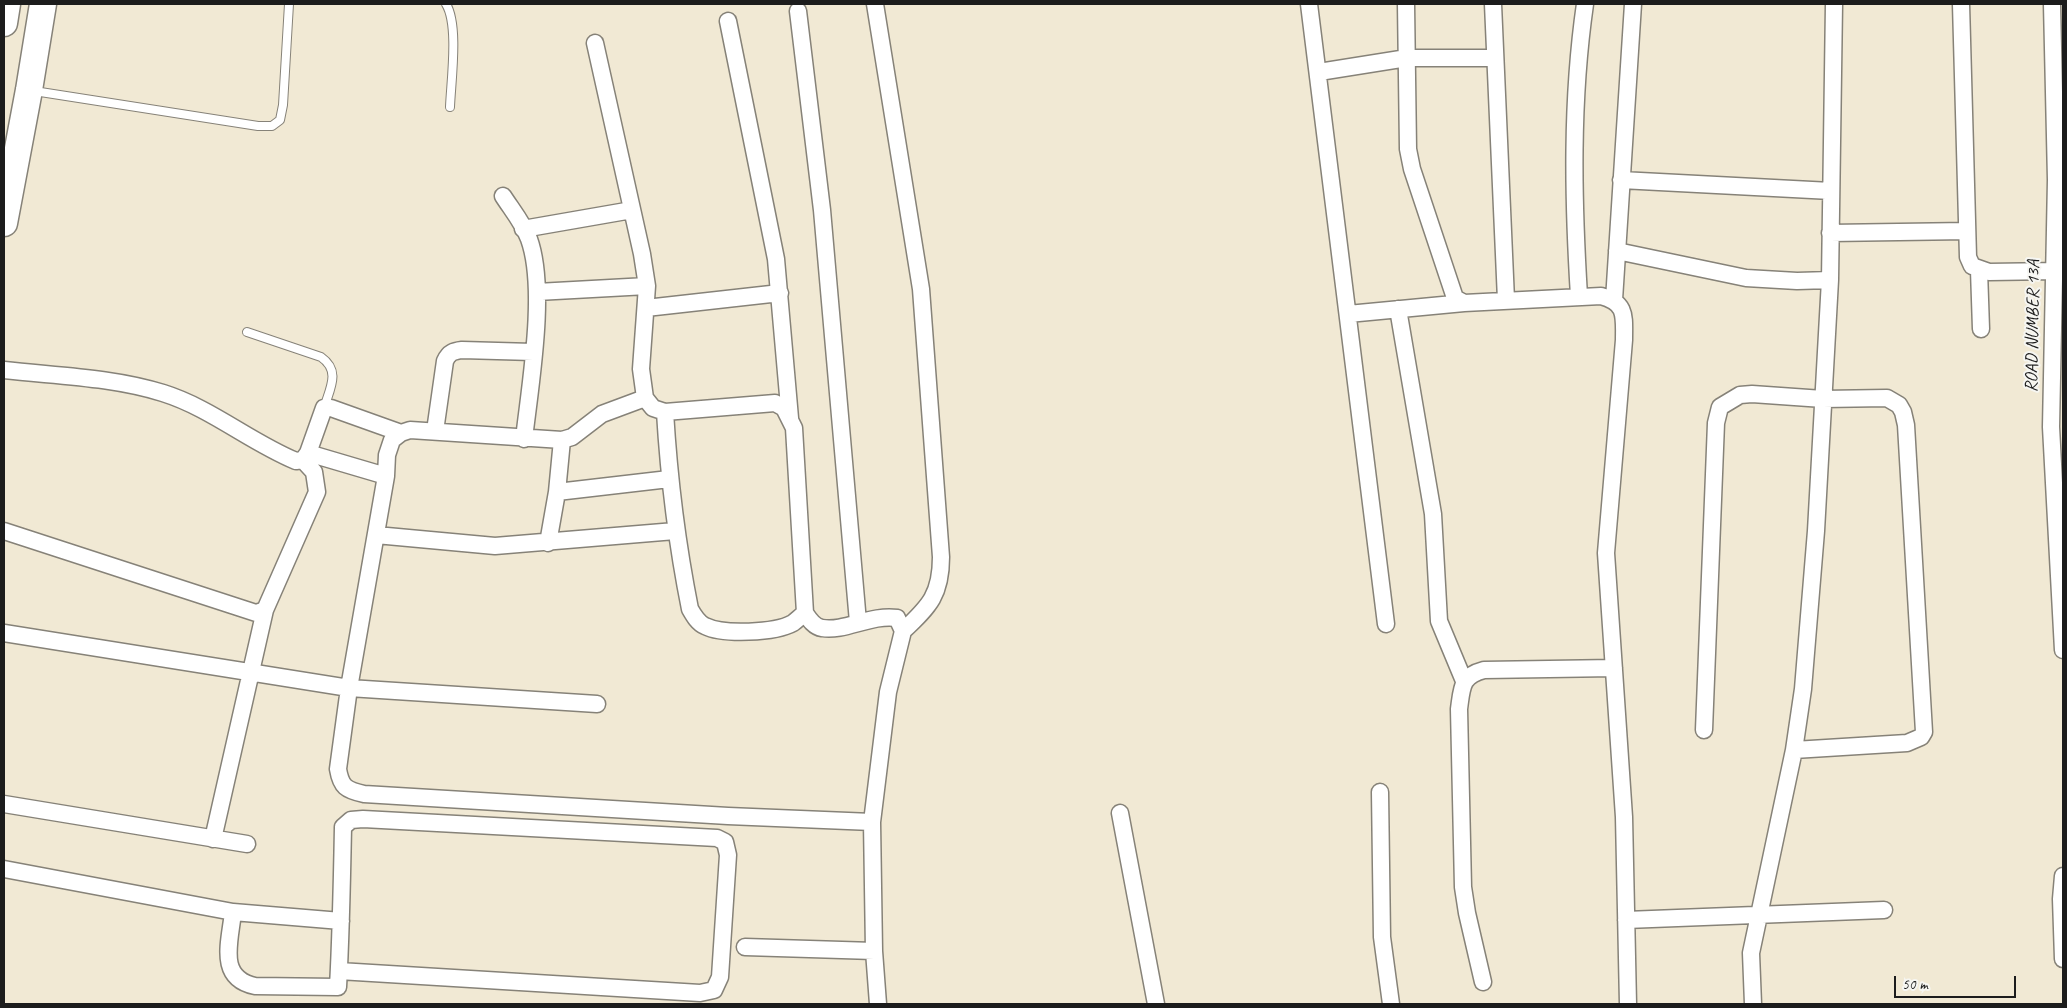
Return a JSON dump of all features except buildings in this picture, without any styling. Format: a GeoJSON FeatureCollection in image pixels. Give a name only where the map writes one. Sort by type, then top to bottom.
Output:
{"type":"FeatureCollection","features":[{"type":"Feature","properties":{"kind":"highway"},"geometry":{"type":"LineString","coordinates":[[4,23],[7,4]]}},
{"type":"Feature","properties":{"kind":"highway"},"geometry":{"type":"LineString","coordinates":[[4,223],[11,147],[30,90],[43,4]]}},
{"type":"Feature","properties":{"kind":"street"},"geometry":{"type":"LineString","coordinates":[[874,4],[922,297],[941,557],[941,578],[937,591],[923,612],[903,631],[888,692],[872,822],[874,951],[878,1004]]}},
{"type":"Feature","properties":{"kind":"street"},"geometry":{"type":"LineString","coordinates":[[1309,4],[1386,624]]}},
{"type":"Feature","properties":{"kind":"street"},"geometry":{"type":"LineString","coordinates":[[1406,4],[1406,130],[1412,169],[1455,298],[1464,303]]}},
{"type":"Feature","properties":{"kind":"street"},"geometry":{"type":"LineString","coordinates":[[1493,4],[1506,300]]}},
{"type":"Feature","properties":{"kind":"street"},"geometry":{"type":"LineString","coordinates":[[1579,296],[1573,184],[1578,70],[1585,4]]}},
{"type":"Feature","properties":{"kind":"street"},"geometry":{"type":"LineString","coordinates":[[1614,300],[1633,4]]}},
{"type":"Feature","properties":{"kind":"street"},"geometry":{"type":"LineString","coordinates":[[1753,1004],[1751,952],[1794,750],[1803,689],[1830,280],[1834,4]]}},
{"type":"Feature","properties":{"kind":"street"},"geometry":{"type":"LineString","coordinates":[[1961,4],[1968,256],[1972,266],[1979,270],[2055,272]]}},
{"type":"Feature","properties":{"kind":"street","name":"ROAD NUMBER 13A"},"geometry":{"type":"LineString","coordinates":[[2052,4],[2058,49],[2060,180],[2055,272],[2063,650]]}},
{"type":"Feature","properties":{"kind":"street"},"geometry":{"type":"LineString","coordinates":[[798,11],[822,210],[858,622]]}},
{"type":"Feature","properties":{"kind":"street"},"geometry":{"type":"LineString","coordinates":[[728,21],[776,258],[790,418]]}},
{"type":"Feature","properties":{"kind":"street"},"geometry":{"type":"LineString","coordinates":[[595,43],[647,286],[641,369],[645,398],[652,408],[665,412],[775,404],[784,408],[794,428],[805,613],[811,622],[821,628],[884,616],[897,618],[903,631]]}},
{"type":"Feature","properties":{"kind":"street"},"geometry":{"type":"LineString","coordinates":[[1318,72],[1407,58],[1494,58]]}},
{"type":"Feature","properties":{"kind":"street"},"geometry":{"type":"LineString","coordinates":[[1621,180],[1831,191]]}},
{"type":"Feature","properties":{"kind":"street"},"geometry":{"type":"LineString","coordinates":[[503,196],[529,240],[537,292],[524,439]]}},
{"type":"Feature","properties":{"kind":"street"},"geometry":{"type":"LineString","coordinates":[[523,228],[632,210]]}},
{"type":"Feature","properties":{"kind":"street"},"geometry":{"type":"LineString","coordinates":[[1830,234],[1967,231]]}},
{"type":"Feature","properties":{"kind":"street"},"geometry":{"type":"LineString","coordinates":[[1617,251],[1746,278],[1797,281],[1830,280]]}},
{"type":"Feature","properties":{"kind":"street"},"geometry":{"type":"LineString","coordinates":[[1979,270],[1981,329]]}},
{"type":"Feature","properties":{"kind":"street"},"geometry":{"type":"LineString","coordinates":[[537,292],[647,286]]}},
{"type":"Feature","properties":{"kind":"street"},"geometry":{"type":"LineString","coordinates":[[646,308],[780,293]]}},
{"type":"Feature","properties":{"kind":"street"},"geometry":{"type":"LineString","coordinates":[[1348,314],[1464,303],[1579,296],[1601,296],[1614,300],[1622,308],[1624,340],[1606,553],[1624,817],[1628,1004]]}},
{"type":"Feature","properties":{"kind":"street"},"geometry":{"type":"LineString","coordinates":[[1398,309],[1433,514],[1439,621],[1464,681],[1459,708],[1463,879],[1466,913],[1483,982]]}},
{"type":"Feature","properties":{"kind":"street"},"geometry":{"type":"LineString","coordinates":[[435,431],[445,361],[448,355],[462,350],[533,352]]}},
{"type":"Feature","properties":{"kind":"street"},"geometry":{"type":"LineString","coordinates":[[4,370],[129,384],[164,394],[206,412],[296,461],[306,457],[386,476]]}},
{"type":"Feature","properties":{"kind":"street"},"geometry":{"type":"LineString","coordinates":[[1704,730],[1716,423],[1720,406],[1740,395],[1752,394],[1823,399],[1887,398],[1894,401],[1903,412],[1925,723],[1922,737],[1916,741],[1794,750]]}},
{"type":"Feature","properties":{"kind":"street"},"geometry":{"type":"LineString","coordinates":[[645,398],[602,414],[572,437],[562,440],[410,430],[401,433],[392,440],[387,455],[386,476],[349,688],[338,769],[340,782],[350,791],[364,794],[872,822]]}},
{"type":"Feature","properties":{"kind":"street"},"geometry":{"type":"LineString","coordinates":[[213,838],[252,672],[264,610],[317,492],[314,472],[306,457],[324,408],[331,408],[401,433]]}},
{"type":"Feature","properties":{"kind":"street"},"geometry":{"type":"LineString","coordinates":[[665,412],[669,479],[676,531],[690,609],[695,619],[705,626],[716,629],[766,630],[793,623],[805,613]]}},
{"type":"Feature","properties":{"kind":"street"},"geometry":{"type":"LineString","coordinates":[[548,543],[557,492],[562,440]]}},
{"type":"Feature","properties":{"kind":"street"},"geometry":{"type":"LineString","coordinates":[[557,492],[669,479]]}},
{"type":"Feature","properties":{"kind":"street"},"geometry":{"type":"LineString","coordinates":[[4,531],[245,610],[256,613],[264,610]]}},
{"type":"Feature","properties":{"kind":"street"},"geometry":{"type":"LineString","coordinates":[[376,535],[494,546],[676,531]]}},
{"type":"Feature","properties":{"kind":"street"},"geometry":{"type":"LineString","coordinates":[[4,633],[349,688],[597,704]]}},
{"type":"Feature","properties":{"kind":"street"},"geometry":{"type":"LineString","coordinates":[[1464,681],[1471,674],[1484,670],[1614,668]]}},
{"type":"Feature","properties":{"kind":"street"},"geometry":{"type":"LineString","coordinates":[[1380,792],[1382,937],[1391,1004]]}},
{"type":"Feature","properties":{"kind":"street"},"geometry":{"type":"LineString","coordinates":[[4,804],[247,844]]}},
{"type":"Feature","properties":{"kind":"street"},"geometry":{"type":"LineString","coordinates":[[1120,813],[1156,1004]]}},
{"type":"Feature","properties":{"kind":"street"},"geometry":{"type":"LineString","coordinates":[[233,912],[228,957],[232,974],[241,983],[255,986],[338,987],[342,921],[343,827],[351,820],[363,819],[717,838],[725,842],[728,855],[720,977],[714,990],[700,993],[339,971]]}},
{"type":"Feature","properties":{"kind":"street"},"geometry":{"type":"LineString","coordinates":[[4,869],[233,912],[342,921]]}},
{"type":"Feature","properties":{"kind":"street"},"geometry":{"type":"LineString","coordinates":[[2063,876],[2061,899],[2063,959]]}},
{"type":"Feature","properties":{"kind":"street"},"geometry":{"type":"LineString","coordinates":[[1626,920],[1884,910]]}},
{"type":"Feature","properties":{"kind":"street"},"geometry":{"type":"LineString","coordinates":[[745,947],[874,951]]}},
{"type":"Feature","properties":{"kind":"lane"},"geometry":{"type":"LineString","coordinates":[[30,90],[258,126],[272,126],[280,120],[283,105],[289,4]]}},
{"type":"Feature","properties":{"kind":"lane"},"geometry":{"type":"LineString","coordinates":[[446,4],[450,11],[452,34],[450,107]]}},
{"type":"Feature","properties":{"kind":"lane"},"geometry":{"type":"LineString","coordinates":[[247,332],[321,357],[331,364],[333,373],[324,408]]}}]}
